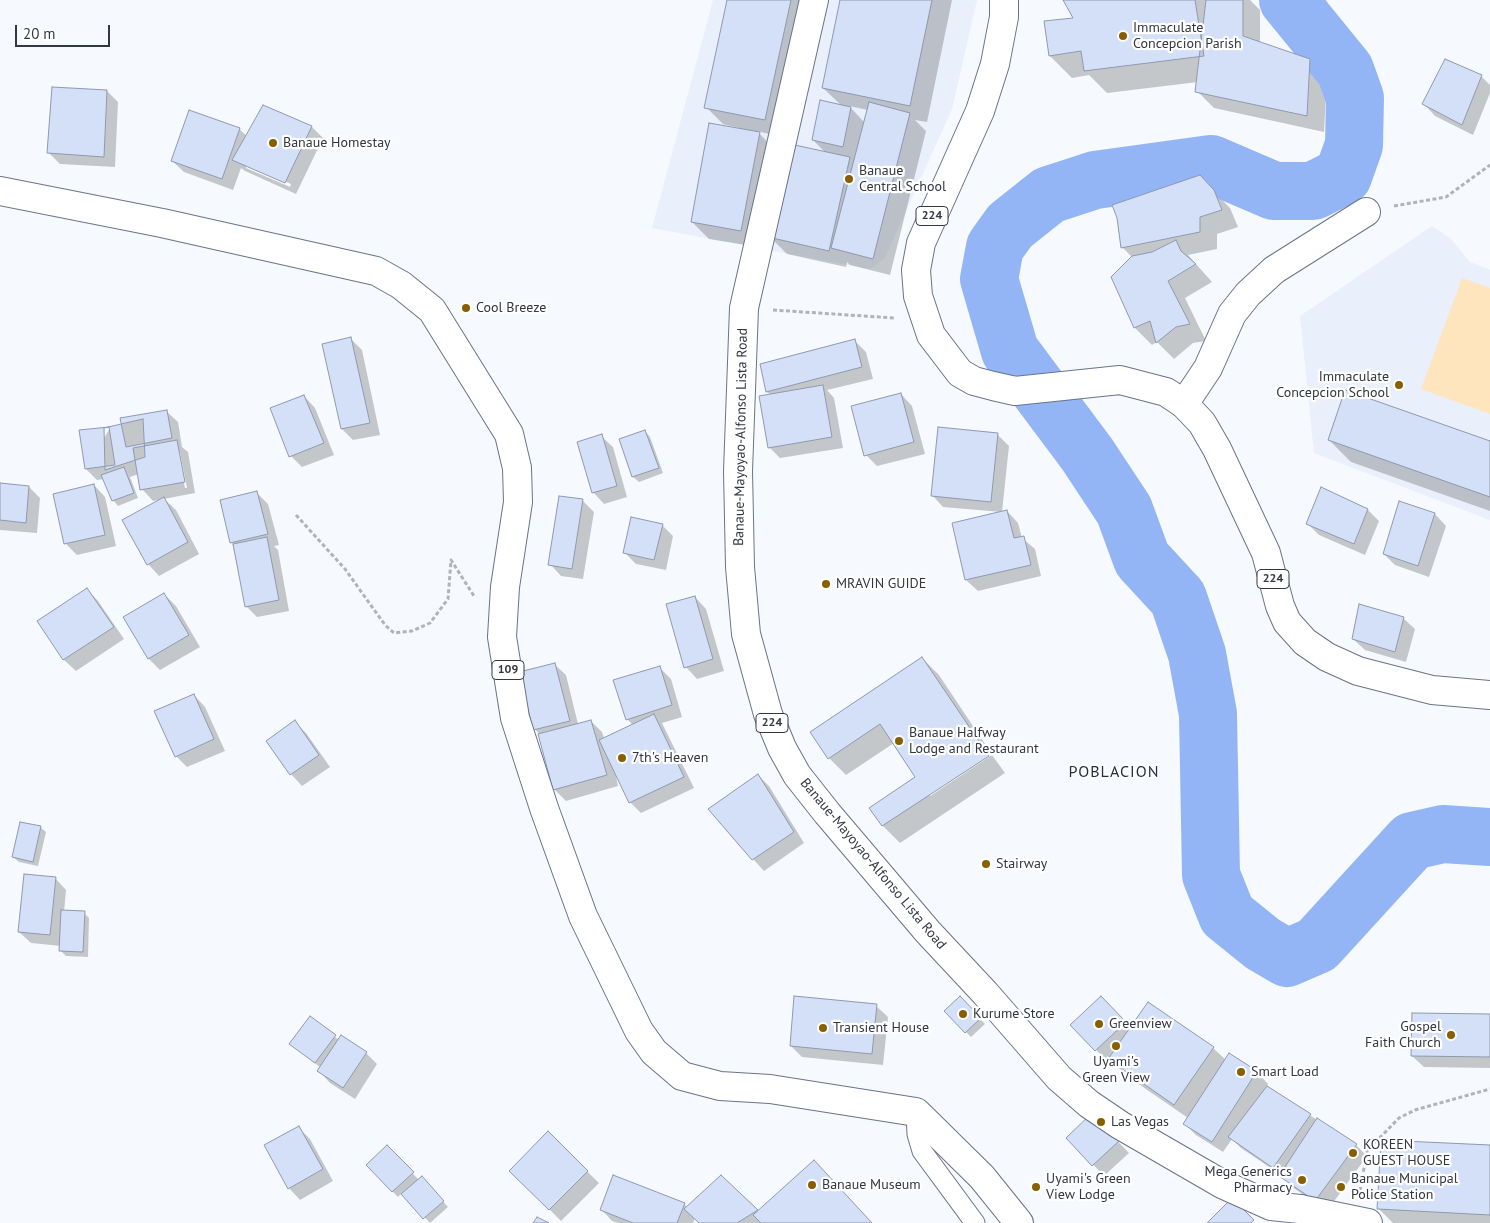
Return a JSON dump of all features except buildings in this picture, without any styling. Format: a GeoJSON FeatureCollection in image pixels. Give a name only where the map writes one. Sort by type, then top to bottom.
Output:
{"type":"FeatureCollection","features":[{"type":"Feature","properties":{"kind":"main road","name":"Banaue-Mayoyao-Alfonso Lista Road"},"geometry":{"type":"LineString","coordinates":[[814,0],[744,308],[738,471],[740,567],[746,634],[768,714],[782,748],[797,775],[928,932],[986,993],[1059,1078],[1089,1104],[1120,1125],[1222,1184],[1293,1216],[1359,1221]]}},
{"type":"Feature","properties":{"kind":"main road","name":"224"},"geometry":{"type":"LineString","coordinates":[[1004,0],[1004,17],[995,64],[980,111],[921,243],[916,270],[918,296],[924,320],[931,335],[960,373],[974,381],[1015,391],[1120,380],[1166,392],[1184,404],[1202,423],[1217,449],[1266,553],[1280,606],[1288,622],[1305,642],[1327,657],[1366,674],[1432,690],[1490,695]]}},
{"type":"Feature","properties":{"kind":"main road","name":"109"},"geometry":{"type":"LineString","coordinates":[[0,191],[162,223],[376,271],[401,285],[432,310],[509,434],[517,468],[518,502],[505,586],[502,637],[515,718],[544,808],[583,916],[639,1031],[654,1052],[682,1076],[720,1086],[779,1090],[916,1112]]}},
{"type":"Feature","properties":{"kind":"main road"},"geometry":{"type":"LineString","coordinates":[[1184,404],[1208,368],[1232,314],[1248,294],[1274,270],[1366,212]]}},
{"type":"Feature","properties":{"kind":"main road"},"geometry":{"type":"LineString","coordinates":[[916,1112],[982,1177],[1019,1223]]}},
{"type":"Feature","properties":{"kind":"lane"},"geometry":{"type":"LineString","coordinates":[[916,1112],[917,1134],[922,1151],[976,1223]]}},
{"type":"Feature","properties":{"kind":"path"},"geometry":{"type":"LineString","coordinates":[[1366,212],[1446,197],[1490,165]]}},
{"type":"Feature","properties":{"kind":"path"},"geometry":{"type":"LineString","coordinates":[[744,308],[924,320]]}},
{"type":"Feature","properties":{"kind":"path"},"geometry":{"type":"LineString","coordinates":[[296,515],[345,569],[385,625],[394,632],[412,632],[430,623],[448,599],[451,560],[475,598]]}},
{"type":"Feature","properties":{"kind":"path"},"geometry":{"type":"LineString","coordinates":[[1359,1221],[1358,1200],[1367,1151],[1399,1118],[1415,1110],[1490,1089]]}},
{"type":"Feature","properties":{"kind":"shaded area"},"geometry":{"type":"Polygon","coordinates":[[[713,0],[802,0],[744,245],[652,228],[713,0]]]}},
{"type":"Feature","properties":{"kind":"shaded area","name":"Banaue Central School"},"geometry":{"type":"Polygon","coordinates":[[[820,0],[977,0],[952,109],[885,258],[870,269],[762,249],[820,0]]]}},
{"type":"Feature","properties":{"kind":"shaded area","name":"Immaculate Concepcion School"},"geometry":{"type":"Polygon","coordinates":[[[1432,226],[1451,239],[1470,262],[1490,270],[1490,520],[1314,453],[1300,316],[1432,226]]]}},
{"type":"Feature","properties":{"kind":"shaded area"},"geometry":{"type":"Polygon","coordinates":[[[1462,278],[1490,288],[1490,414],[1421,389],[1462,278]]]}},
{"type":"Feature","properties":{"kind":"waterway"},"geometry":{"type":"LineString","coordinates":[[1288,0],[1345,70],[1355,98],[1354,145],[1343,176],[1313,191],[1274,191],[1211,164],[1095,180],[1049,195],[1010,226],[995,247],[989,279],[1010,351],[1087,454],[1124,510],[1142,559],[1178,598],[1197,654],[1208,714],[1211,875],[1227,915],[1263,944],[1287,958],[1317,945],[1412,841],[1443,834],[1490,837]]}},
{"type":"Feature","properties":{"kind":"place","name":"Immaculate Concepcion Parish"},"geometry":{"type":"Point","coordinates":[1123,36]}},
{"type":"Feature","properties":{"kind":"place","name":"Banaue Homestay"},"geometry":{"type":"Point","coordinates":[273,143]}},
{"type":"Feature","properties":{"kind":"place","name":"Banaue Central School"},"geometry":{"type":"Point","coordinates":[849,179]}},
{"type":"Feature","properties":{"kind":"place","name":"Cool Breeze"},"geometry":{"type":"Point","coordinates":[466,308]}},
{"type":"Feature","properties":{"kind":"place","name":"Immaculate Concepcion School"},"geometry":{"type":"Point","coordinates":[1399,385]}},
{"type":"Feature","properties":{"kind":"place","name":"MRAVIN GUIDE"},"geometry":{"type":"Point","coordinates":[826,584]}},
{"type":"Feature","properties":{"kind":"place","name":"Banaue Halfway Lodge and Restaurant"},"geometry":{"type":"Point","coordinates":[899,741]}},
{"type":"Feature","properties":{"kind":"place","name":"7th's Heaven"},"geometry":{"type":"Point","coordinates":[622,758]}},
{"type":"Feature","properties":{"kind":"place","name":"Stairway"},"geometry":{"type":"Point","coordinates":[986,864]}},
{"type":"Feature","properties":{"kind":"place","name":"Kurume Store"},"geometry":{"type":"Point","coordinates":[963,1014]}},
{"type":"Feature","properties":{"kind":"place","name":"Greenview"},"geometry":{"type":"Point","coordinates":[1099,1024]}},
{"type":"Feature","properties":{"kind":"place","name":"Transient House"},"geometry":{"type":"Point","coordinates":[823,1028]}},
{"type":"Feature","properties":{"kind":"place","name":"Gospel Faith Church"},"geometry":{"type":"Point","coordinates":[1451,1035]}},
{"type":"Feature","properties":{"kind":"place","name":"Uyami's Green View"},"geometry":{"type":"Point","coordinates":[1116,1046]}},
{"type":"Feature","properties":{"kind":"place","name":"Smart Load"},"geometry":{"type":"Point","coordinates":[1241,1072]}},
{"type":"Feature","properties":{"kind":"place","name":"Las Vegas"},"geometry":{"type":"Point","coordinates":[1101,1122]}},
{"type":"Feature","properties":{"kind":"place","name":"KOREEN GUEST HOUSE"},"geometry":{"type":"Point","coordinates":[1353,1153]}},
{"type":"Feature","properties":{"kind":"place","name":"Mega Generics Pharmacy"},"geometry":{"type":"Point","coordinates":[1302,1180]}},
{"type":"Feature","properties":{"kind":"place","name":"Banaue Museum"},"geometry":{"type":"Point","coordinates":[812,1185]}},
{"type":"Feature","properties":{"kind":"place","name":"Uyami's Green View Lodge"},"geometry":{"type":"Point","coordinates":[1036,1187]}},
{"type":"Feature","properties":{"kind":"place","name":"Banaue Municipal Police Station"},"geometry":{"type":"Point","coordinates":[1341,1187]}},
{"type":"Feature","properties":{"kind":"district","name":"POBLACION"},"geometry":{"type":"Point","coordinates":[1114,772]}}]}
